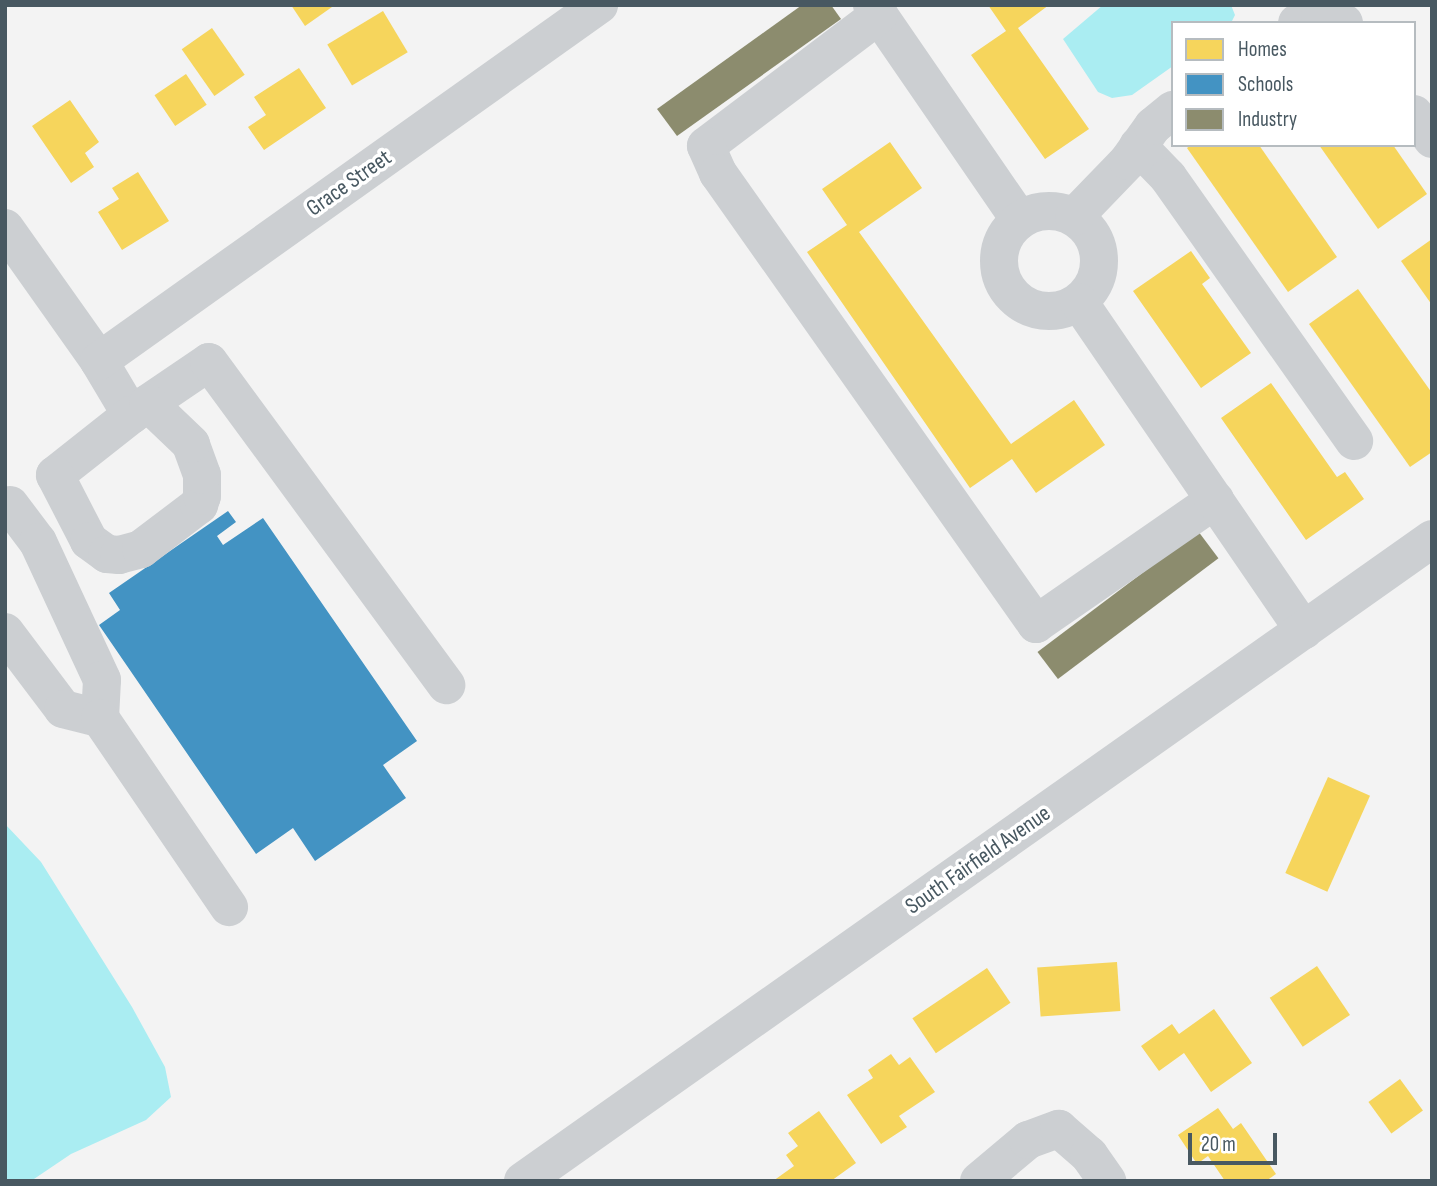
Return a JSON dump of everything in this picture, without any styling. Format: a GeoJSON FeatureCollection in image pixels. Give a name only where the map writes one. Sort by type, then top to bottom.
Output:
{"type":"FeatureCollection","features":[{"type":"Feature","properties":{"kind":"street","name":"Grace Street"},"geometry":{"type":"LineString","coordinates":[[99,361],[599,5]]}},
{"type":"Feature","properties":{"kind":"street"},"geometry":{"type":"LineString","coordinates":[[1020,220],[875,8],[706,146],[718,173],[1036,624],[1215,500]]}},
{"type":"Feature","properties":{"kind":"street"},"geometry":{"type":"LineString","coordinates":[[1304,21],[1320,16],[1337,21]]}},
{"type":"Feature","properties":{"kind":"street"},"geometry":{"type":"LineString","coordinates":[[1074,217],[1171,112]]}},
{"type":"Feature","properties":{"kind":"street"},"geometry":{"type":"LineString","coordinates":[[1416,117],[1432,139]]}},
{"type":"Feature","properties":{"kind":"street"},"geometry":{"type":"LineString","coordinates":[[1138,146],[1168,177],[1354,441]]}},
{"type":"Feature","properties":{"kind":"street"},"geometry":{"type":"LineString","coordinates":[[1046,211],[1074,217],[1094,238],[1098,251],[1096,280],[1079,302],[1052,311],[1024,305],[1013,296],[1000,271],[999,257],[1006,236],[1020,220],[1046,211]]}},
{"type":"Feature","properties":{"kind":"street"},"geometry":{"type":"LineString","coordinates":[[5,228],[99,361],[139,409],[191,444],[202,475],[199,505],[141,549],[119,555],[107,554],[89,541],[55,475]]}},
{"type":"Feature","properties":{"kind":"street"},"geometry":{"type":"LineString","coordinates":[[1079,302],[1304,630]]}},
{"type":"Feature","properties":{"kind":"street"},"geometry":{"type":"LineString","coordinates":[[229,907],[100,718],[102,680],[38,542],[8,506],[55,475],[139,409],[209,362],[446,685]]}},
{"type":"Feature","properties":{"kind":"street","name":"South Fairfield Avenue"},"geometry":{"type":"LineString","coordinates":[[523,1181],[1432,539]]}},
{"type":"Feature","properties":{"kind":"street"},"geometry":{"type":"LineString","coordinates":[[5,632],[62,709],[100,718]]}},
{"type":"Feature","properties":{"kind":"street"},"geometry":{"type":"LineString","coordinates":[[979,1181],[1028,1140],[1059,1129],[1089,1155],[1107,1181]]}},
{"type":"Feature","properties":{"kind":"water"},"geometry":{"type":"Polygon","coordinates":[[[1103,5],[1231,5],[1235,15],[1232,21],[1171,21],[1171,67],[1132,95],[1112,98],[1098,92],[1063,39],[1103,5]]]}},
{"type":"Feature","properties":{"kind":"water"},"geometry":{"type":"Polygon","coordinates":[[[5,824],[41,862],[132,1007],[165,1067],[171,1097],[146,1120],[71,1154],[31,1181],[5,1181],[5,824]]]}},
{"type":"Feature","properties":{"kind":"building: Homes"},"geometry":{"type":"Polygon","coordinates":[[[291,5],[330,5],[332,7],[305,26],[291,5]]]}},
{"type":"Feature","properties":{"kind":"building: Homes"},"geometry":{"type":"Polygon","coordinates":[[[988,5],[1049,5],[1018,28],[1089,129],[1045,159],[971,55],[1006,31],[988,5]]]}},
{"type":"Feature","properties":{"kind":"building: Homes"},"geometry":{"type":"Polygon","coordinates":[[[383,11],[408,52],[352,86],[327,44],[383,11]]]}},
{"type":"Feature","properties":{"kind":"building: Homes"},"geometry":{"type":"Polygon","coordinates":[[[212,28],[245,75],[214,96],[182,49],[212,28]]]}},
{"type":"Feature","properties":{"kind":"building: Homes"},"geometry":{"type":"Polygon","coordinates":[[[299,68],[326,108],[264,150],[248,127],[266,115],[254,97],[299,68]]]}},
{"type":"Feature","properties":{"kind":"building: Homes"},"geometry":{"type":"Polygon","coordinates":[[[186,74],[207,105],[175,126],[154,95],[186,74]]]}},
{"type":"Feature","properties":{"kind":"building: Homes"},"geometry":{"type":"Polygon","coordinates":[[[70,100],[99,142],[85,153],[94,167],[71,183],[32,126],[70,100]]]}},
{"type":"Feature","properties":{"kind":"building: Homes"},"geometry":{"type":"Polygon","coordinates":[[[890,142],[922,188],[859,232],[1011,444],[1074,400],[1105,445],[1036,493],[1012,459],[970,488],[807,252],[847,225],[822,189],[890,142]]]}},
{"type":"Feature","properties":{"kind":"building: Homes"},"geometry":{"type":"Polygon","coordinates":[[[1260,147],[1337,257],[1288,292],[1187,148],[1260,147]]]}},
{"type":"Feature","properties":{"kind":"building: Homes"},"geometry":{"type":"Polygon","coordinates":[[[1320,147],[1394,147],[1427,194],[1378,229],[1320,147]]]}},
{"type":"Feature","properties":{"kind":"building: Homes"},"geometry":{"type":"Polygon","coordinates":[[[138,172],[169,221],[122,250],[98,212],[119,199],[112,188],[138,172]]]}},
{"type":"Feature","properties":{"kind":"building: Homes"},"geometry":{"type":"Polygon","coordinates":[[[1432,239],[1432,305],[1401,261],[1432,239]]]}},
{"type":"Feature","properties":{"kind":"building: Homes"},"geometry":{"type":"Polygon","coordinates":[[[1191,251],[1210,278],[1202,284],[1251,353],[1201,388],[1133,291],[1191,251]]]}},
{"type":"Feature","properties":{"kind":"building: Homes"},"geometry":{"type":"Polygon","coordinates":[[[1358,289],[1432,393],[1432,452],[1410,467],[1309,324],[1358,289]]]}},
{"type":"Feature","properties":{"kind":"building: Homes"},"geometry":{"type":"Polygon","coordinates":[[[1271,383],[1337,477],[1345,472],[1364,499],[1306,540],[1221,418],[1271,383]]]}},
{"type":"Feature","properties":{"kind":"building: Homes"},"geometry":{"type":"Polygon","coordinates":[[[1328,777],[1370,796],[1327,892],[1285,873],[1328,777]]]}},
{"type":"Feature","properties":{"kind":"building: Homes"},"geometry":{"type":"Polygon","coordinates":[[[1117,962],[1120,1011],[1041,1016],[1037,968],[1117,962]]]}},
{"type":"Feature","properties":{"kind":"building: Homes"},"geometry":{"type":"Polygon","coordinates":[[[1317,966],[1350,1015],[1303,1047],[1270,998],[1317,966]]]}},
{"type":"Feature","properties":{"kind":"building: Homes"},"geometry":{"type":"Polygon","coordinates":[[[987,968],[1010,1003],[936,1053],[912,1018],[987,968]]]}},
{"type":"Feature","properties":{"kind":"building: Homes"},"geometry":{"type":"Polygon","coordinates":[[[1214,1009],[1252,1063],[1211,1092],[1184,1053],[1159,1071],[1141,1046],[1172,1024],[1179,1034],[1214,1009]]]}},
{"type":"Feature","properties":{"kind":"building: Homes"},"geometry":{"type":"Polygon","coordinates":[[[891,1054],[899,1065],[910,1057],[935,1092],[899,1116],[907,1127],[881,1144],[847,1095],[873,1078],[868,1070],[891,1054]]]}},
{"type":"Feature","properties":{"kind":"building: Homes"},"geometry":{"type":"Polygon","coordinates":[[[1400,1079],[1423,1111],[1391,1133],[1368,1102],[1400,1079]]]}},
{"type":"Feature","properties":{"kind":"building: Homes"},"geometry":{"type":"Polygon","coordinates":[[[1218,1108],[1233,1129],[1241,1123],[1276,1174],[1266,1181],[1225,1181],[1208,1156],[1197,1164],[1178,1135],[1218,1108]]]}},
{"type":"Feature","properties":{"kind":"building: Homes"},"geometry":{"type":"Polygon","coordinates":[[[819,1111],[856,1163],[831,1181],[773,1181],[794,1166],[786,1155],[798,1146],[788,1133],[819,1111]]]}},
{"type":"Feature","properties":{"kind":"building: Schools"},"geometry":{"type":"Polygon","coordinates":[[[228,511],[236,522],[217,536],[223,545],[263,518],[417,741],[383,765],[406,798],[315,861],[293,828],[256,854],[99,625],[120,610],[109,593],[228,511]]]}},
{"type":"Feature","properties":{"kind":"building: Industry"},"geometry":{"type":"Polygon","coordinates":[[[802,5],[831,5],[841,19],[677,136],[657,109],[802,5]]]}},
{"type":"Feature","properties":{"kind":"building: Industry"},"geometry":{"type":"Polygon","coordinates":[[[1198,531],[1218,558],[1058,679],[1037,652],[1198,531]]]}}]}
